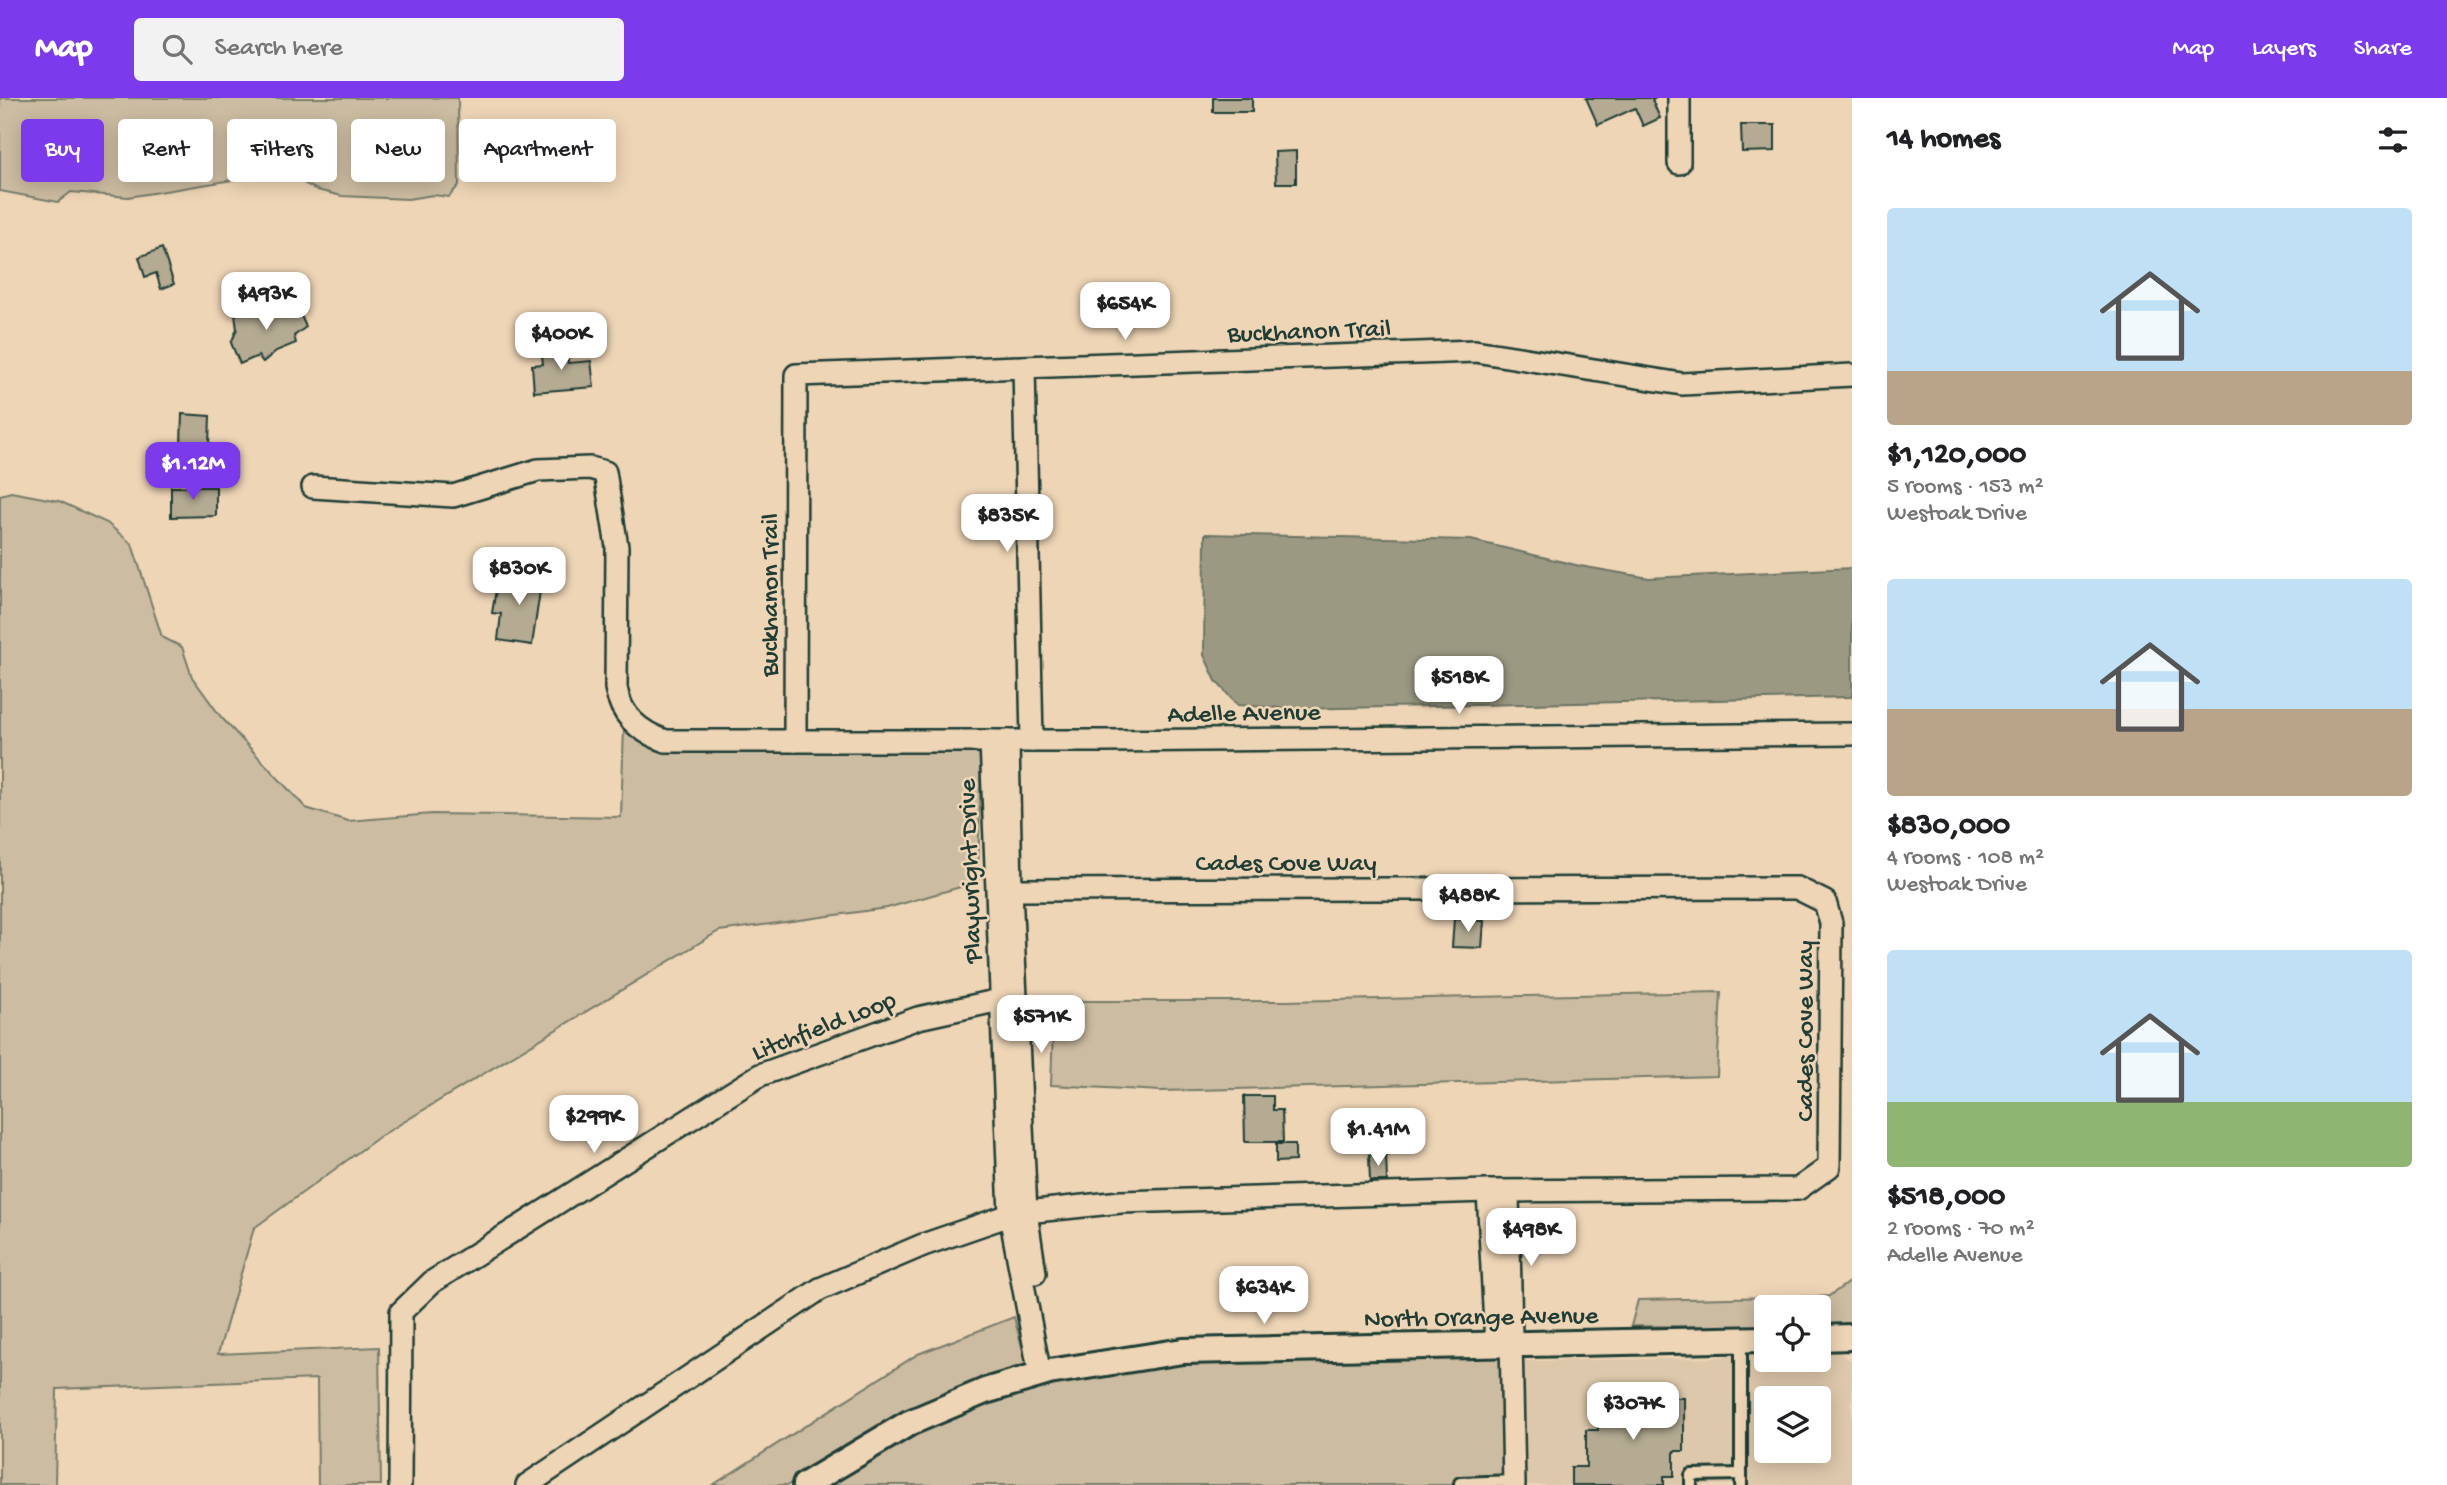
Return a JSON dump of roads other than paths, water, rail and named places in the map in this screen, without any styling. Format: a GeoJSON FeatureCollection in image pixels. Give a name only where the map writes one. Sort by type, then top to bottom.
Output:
{"type":"FeatureCollection","features":[{"type":"Feature","properties":{"kind":"street"},"geometry":{"type":"LineString","coordinates":[[1679,98],[1679,163]]}},
{"type":"Feature","properties":{"kind":"street","name":"Buckhanon Trail"},"geometry":{"type":"LineString","coordinates":[[795,741],[796,374],[1475,351],[1682,384],[1852,375]]}},
{"type":"Feature","properties":{"kind":"street"},"geometry":{"type":"LineString","coordinates":[[1024,367],[1032,741]]}},
{"type":"Feature","properties":{"kind":"street","name":"Adelle Avenue"},"geometry":{"type":"LineString","coordinates":[[313,487],[453,496],[538,470],[590,468],[605,472],[617,547],[618,702],[626,717],[640,729],[666,741],[1032,741],[1852,734]]}},
{"type":"Feature","properties":{"kind":"street","name":"Playwright Drive"},"geometry":{"type":"LineString","coordinates":[[999,741],[1011,890],[1009,1000]]}},
{"type":"Feature","properties":{"kind":"street","name":"Playwright Drive"},"geometry":{"type":"LineString","coordinates":[[999,741],[1018,1214],[1044,1373]]}},
{"type":"Feature","properties":{"kind":"street","name":"Cades Cove Way"},"geometry":{"type":"LineString","coordinates":[[1011,890],[1797,888],[1825,902],[1831,923],[1829,1167],[1798,1189],[1498,1192],[1121,1202],[1018,1214]]}},
{"type":"Feature","properties":{"kind":"street","name":"Litchfield Loop"},"geometry":{"type":"LineString","coordinates":[[400,1485],[401,1312],[432,1282],[760,1075],[918,1018],[1009,1000]]}},
{"type":"Feature","properties":{"kind":"street"},"geometry":{"type":"LineString","coordinates":[[1498,1192],[1503,1345],[1514,1483]]}},
{"type":"Feature","properties":{"kind":"street"},"geometry":{"type":"LineString","coordinates":[[527,1485],[820,1289],[923,1245],[1018,1214]]}},
{"type":"Feature","properties":{"kind":"street"},"geometry":{"type":"LineString","coordinates":[[1831,1338],[1852,1337]]}},
{"type":"Feature","properties":{"kind":"street","name":"North Orange Avenue"},"geometry":{"type":"LineString","coordinates":[[805,1485],[909,1423],[985,1391],[1044,1373],[1183,1351],[1754,1339]]}},
{"type":"Feature","properties":{"kind":"lane"},"geometry":{"type":"LineString","coordinates":[[1691,1480],[1741,1479],[1741,1340]]}},
{"type":"Feature","properties":{"kind":"lane"},"geometry":{"type":"LineString","coordinates":[[1460,1485],[1514,1483]]}}]}
